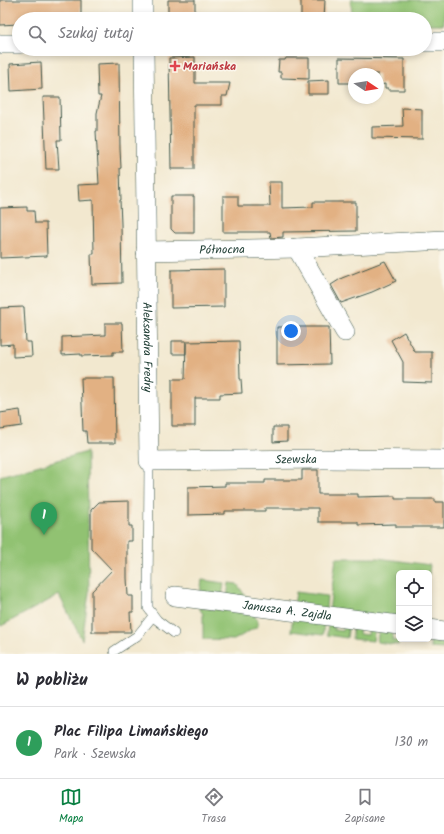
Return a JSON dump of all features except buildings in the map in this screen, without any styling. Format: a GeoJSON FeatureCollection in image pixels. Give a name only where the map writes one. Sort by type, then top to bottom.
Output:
{"type":"FeatureCollection","features":[{"type":"Feature","properties":{"kind":"street"},"geometry":{"type":"LineString","coordinates":[[143,0],[143,12]]}},
{"type":"Feature","properties":{"kind":"street"},"geometry":{"type":"LineString","coordinates":[[432,42],[444,42]]}},
{"type":"Feature","properties":{"kind":"street"},"geometry":{"type":"LineString","coordinates":[[0,44],[12,44]]}},
{"type":"Feature","properties":{"kind":"street","name":"Aleksandra Fredry"},"geometry":{"type":"LineString","coordinates":[[144,56],[149,461]]}},
{"type":"Feature","properties":{"kind":"street","name":"Północna"},"geometry":{"type":"LineString","coordinates":[[146,251],[297,248],[444,240]]}},
{"type":"Feature","properties":{"kind":"street"},"geometry":{"type":"LineString","coordinates":[[297,248],[345,332]]}},
{"type":"Feature","properties":{"kind":"street","name":"Szewska"},"geometry":{"type":"LineString","coordinates":[[149,461],[324,459],[444,460]]}},
{"type":"Feature","properties":{"kind":"street","name":"Janusza A. Zajdla"},"geometry":{"type":"LineString","coordinates":[[175,596],[396,625]]}},
{"type":"Feature","properties":{"kind":"street"},"geometry":{"type":"LineString","coordinates":[[432,629],[444,631]]}},
{"type":"Feature","properties":{"kind":"lane","name":"Aleksandra Fredry"},"geometry":{"type":"LineString","coordinates":[[149,461],[148,608],[153,616]]}},
{"type":"Feature","properties":{"kind":"lane"},"geometry":{"type":"LineString","coordinates":[[114,651],[137,636],[153,616],[174,633]]}},
{"type":"Feature","properties":{"kind":"green space"},"geometry":{"type":"Polygon","coordinates":[[[351,0],[444,0],[444,24],[432,24],[432,12],[352,12],[351,0]]]}},
{"type":"Feature","properties":{"kind":"green space"},"geometry":{"type":"Polygon","coordinates":[[[87,452],[89,593],[82,640],[59,595],[1,626],[0,476],[87,452]]]}},
{"type":"Feature","properties":{"kind":"green space"},"geometry":{"type":"Polygon","coordinates":[[[336,558],[378,558],[430,565],[430,570],[396,570],[396,620],[329,611],[336,558]]]}},
{"type":"Feature","properties":{"kind":"green space"},"geometry":{"type":"Polygon","coordinates":[[[202,580],[224,583],[222,597],[200,594],[202,580]]]}},
{"type":"Feature","properties":{"kind":"green space"},"geometry":{"type":"Polygon","coordinates":[[[229,583],[237,584],[248,600],[227,597],[229,583]]]}},
{"type":"Feature","properties":{"kind":"green space"},"geometry":{"type":"Polygon","coordinates":[[[296,592],[327,596],[326,610],[294,606],[296,592]]]}},
{"type":"Feature","properties":{"kind":"green space"},"geometry":{"type":"Polygon","coordinates":[[[199,608],[252,611],[258,622],[258,626],[234,640],[203,639],[203,614],[199,608]]]}},
{"type":"Feature","properties":{"kind":"green space"},"geometry":{"type":"Polygon","coordinates":[[[293,616],[324,620],[323,635],[291,631],[293,616]]]}},
{"type":"Feature","properties":{"kind":"green space"},"geometry":{"type":"Polygon","coordinates":[[[328,620],[334,621],[334,630],[342,631],[344,622],[349,623],[347,638],[327,635],[328,620]]]}},
{"type":"Feature","properties":{"kind":"green space"},"geometry":{"type":"Polygon","coordinates":[[[353,624],[360,625],[359,634],[368,635],[369,626],[375,627],[373,641],[352,639],[353,624]]]}},
{"type":"Feature","properties":{"kind":"green space"},"geometry":{"type":"Polygon","coordinates":[[[379,627],[393,633],[392,640],[399,642],[398,645],[377,642],[379,627]]]}},
{"type":"Feature","properties":{"kind":"green space"},"geometry":{"type":"Polygon","coordinates":[[[432,634],[444,636],[444,649],[430,648],[432,634]]]}},
{"type":"Feature","properties":{"kind":"place","name":"Mariańska"},"geometry":{"type":"Point","coordinates":[175,66]}},
{"type":"Feature","properties":{"kind":"place","name":"Plac Filipa Limańskiego"},"geometry":{"type":"Point","coordinates":[44,535]}}]}
